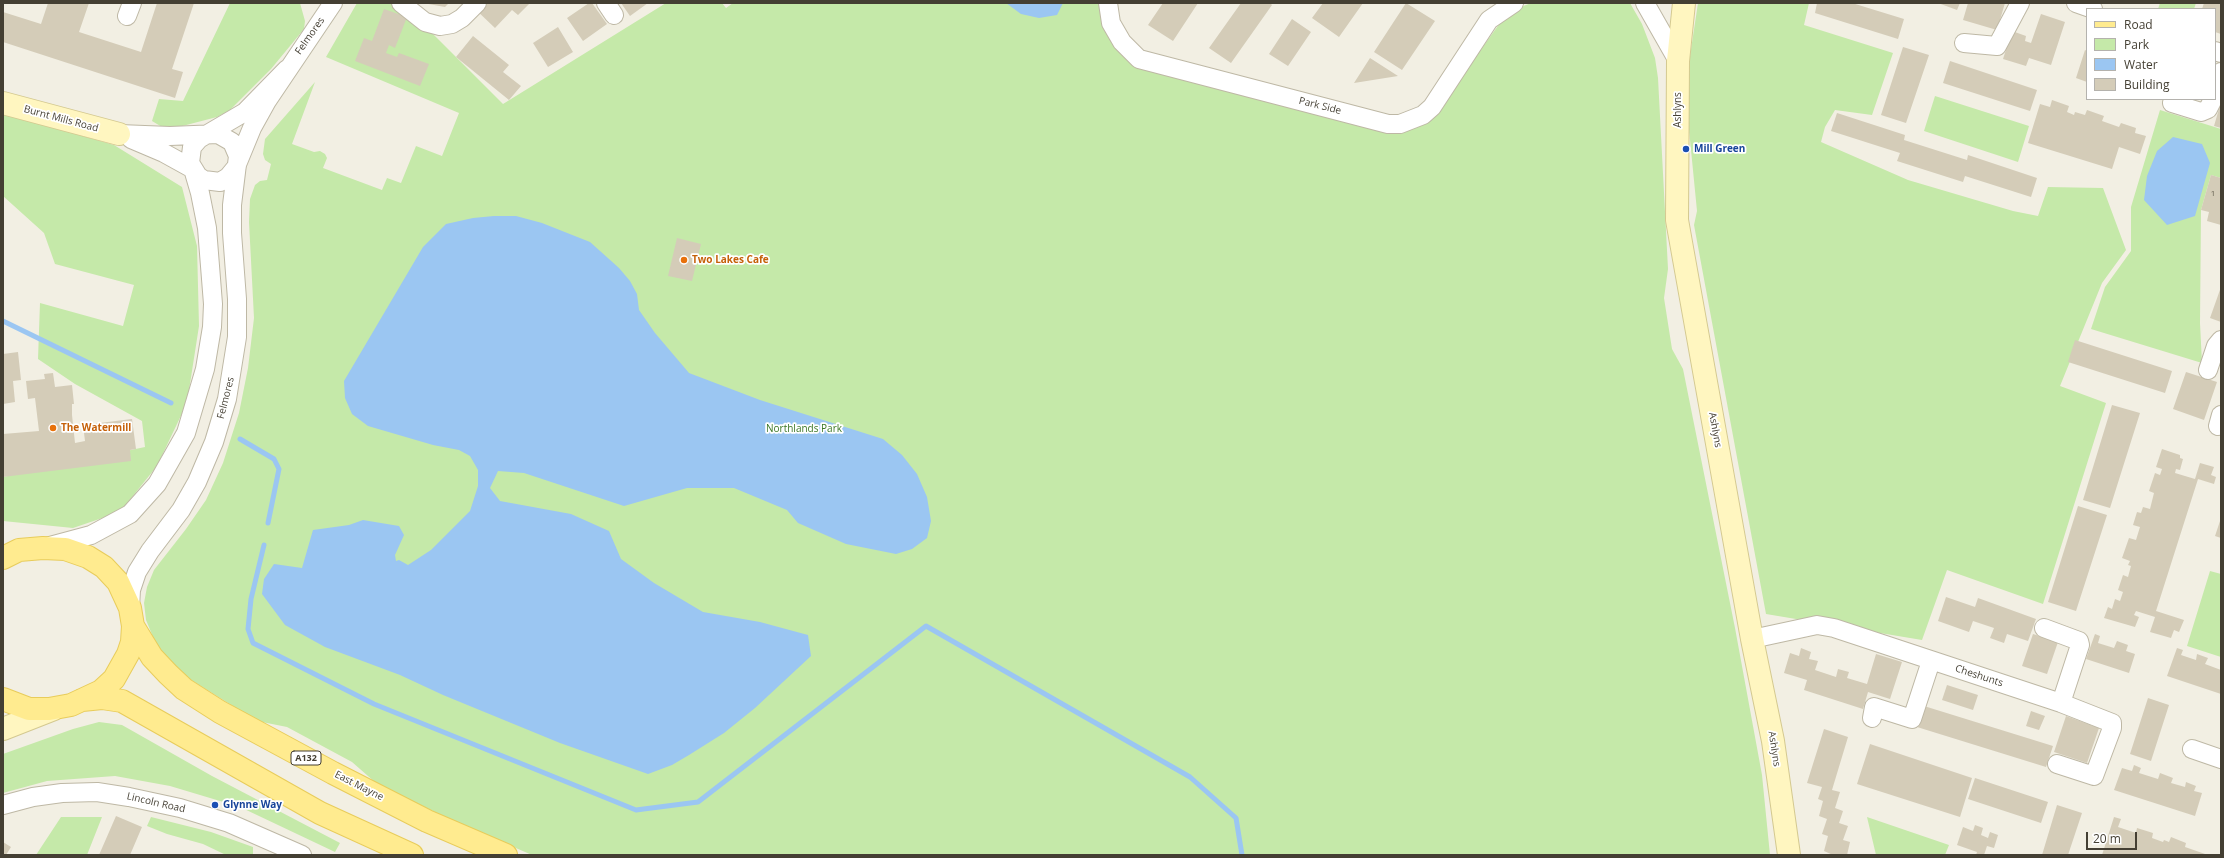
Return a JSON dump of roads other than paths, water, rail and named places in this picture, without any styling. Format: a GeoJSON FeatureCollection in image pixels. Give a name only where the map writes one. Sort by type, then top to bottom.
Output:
{"type":"FeatureCollection","features":[{"type":"Feature","properties":{"kind":"main road","name":"A132"},"geometry":{"type":"LineString","coordinates":[[8,552],[43,548],[65,550],[88,557],[104,567],[118,582],[131,617]]}},
{"type":"Feature","properties":{"kind":"main road"},"geometry":{"type":"LineString","coordinates":[[3,700],[29,709],[59,707],[82,700],[101,691],[114,679],[128,654],[132,642],[131,617]]}},
{"type":"Feature","properties":{"kind":"main road","name":"East Mayne"},"geometry":{"type":"LineString","coordinates":[[131,617],[152,657],[184,689],[220,712],[333,773],[420,817],[506,855]]}},
{"type":"Feature","properties":{"kind":"main road"},"geometry":{"type":"LineString","coordinates":[[82,700],[109,698],[122,702],[320,813],[412,855]]}},
{"type":"Feature","properties":{"kind":"street"},"geometry":{"type":"LineString","coordinates":[[401,3],[425,22],[440,26],[452,24],[462,18],[477,3]]}},
{"type":"Feature","properties":{"kind":"street","name":"Park Side"},"geometry":{"type":"LineString","coordinates":[[1108,3],[1111,23],[1122,42],[1138,59],[1388,124],[1400,124],[1423,116],[1432,107],[1489,20],[1514,3]]}},
{"type":"Feature","properties":{"kind":"street"},"geometry":{"type":"LineString","coordinates":[[1645,3],[1678,61]]}},
{"type":"Feature","properties":{"kind":"street","name":"Ashlyns"},"geometry":{"type":"LineString","coordinates":[[1684,3],[1678,61],[1677,220],[1752,639],[1774,741],[1789,855]]}},
{"type":"Feature","properties":{"kind":"street"},"geometry":{"type":"LineString","coordinates":[[1964,43],[1997,46],[2020,3]]}},
{"type":"Feature","properties":{"kind":"street"},"geometry":{"type":"LineString","coordinates":[[2076,3],[2090,8]]}},
{"type":"Feature","properties":{"kind":"street","name":"Felmores"},"geometry":{"type":"LineString","coordinates":[[131,617],[131,590],[137,572],[150,551],[181,510],[197,482],[214,442],[227,399],[234,360],[237,331],[237,299],[232,233],[233,185],[237,164],[252,128],[287,69],[329,4]]}},
{"type":"Feature","properties":{"kind":"street","name":"Felmores"},"geometry":{"type":"LineString","coordinates":[[207,135],[245,112],[287,69]]}},
{"type":"Feature","properties":{"kind":"street"},"geometry":{"type":"LineString","coordinates":[[2216,88],[2221,72]]}},
{"type":"Feature","properties":{"kind":"street"},"geometry":{"type":"LineString","coordinates":[[2172,103],[2201,112],[2208,110],[2213,100]]}},
{"type":"Feature","properties":{"kind":"street","name":"Burnt Mills Road"},"geometry":{"type":"LineString","coordinates":[[3,103],[119,134],[158,150],[193,170]]}},
{"type":"Feature","properties":{"kind":"street","name":"Burnt Mills Road"},"geometry":{"type":"LineString","coordinates":[[119,134],[170,136],[207,135]]}},
{"type":"Feature","properties":{"kind":"street"},"geometry":{"type":"LineString","coordinates":[[43,548],[91,535],[130,514],[157,484],[186,433],[205,369],[212,327],[213,304],[207,228],[200,193],[193,170],[190,158],[192,147],[199,139],[207,135],[218,134],[232,142],[236,149],[237,164],[228,178],[220,182],[204,180],[193,170]]}},
{"type":"Feature","properties":{"kind":"street"},"geometry":{"type":"LineString","coordinates":[[2210,370],[2216,346],[2221,340]]}},
{"type":"Feature","properties":{"kind":"street","name":"Cheshunts"},"geometry":{"type":"LineString","coordinates":[[1752,639],[1817,625],[1834,628],[2061,704],[2112,723],[2112,728],[2094,776],[2057,764]]}},
{"type":"Feature","properties":{"kind":"street"},"geometry":{"type":"LineString","coordinates":[[2044,628],[2079,641],[2080,645],[2061,704]]}},
{"type":"Feature","properties":{"kind":"street"},"geometry":{"type":"LineString","coordinates":[[1872,718],[1874,707],[1912,719],[1931,660]]}},
{"type":"Feature","properties":{"kind":"street"},"geometry":{"type":"LineString","coordinates":[[3,729],[59,707]]}},
{"type":"Feature","properties":{"kind":"street"},"geometry":{"type":"LineString","coordinates":[[2192,749],[2221,759]]}},
{"type":"Feature","properties":{"kind":"street","name":"Lincoln Road"},"geometry":{"type":"LineString","coordinates":[[3,805],[33,797],[62,793],[97,792],[129,797],[180,808],[229,823],[274,849],[302,855]]}},
{"type":"Feature","properties":{"kind":"water"},"geometry":{"type":"Polygon","coordinates":[[[1006,3],[1063,3],[1057,15],[1039,18],[1021,14],[1006,3]]]}},
{"type":"Feature","properties":{"kind":"water"},"geometry":{"type":"Polygon","coordinates":[[[2173,137],[2202,144],[2210,163],[2195,216],[2167,225],[2144,200],[2147,176],[2157,151],[2173,137]]]}},
{"type":"Feature","properties":{"kind":"water"},"geometry":{"type":"Polygon","coordinates":[[[516,216],[542,223],[590,242],[619,268],[630,281],[637,294],[639,310],[655,333],[689,373],[760,400],[883,439],[902,455],[917,474],[927,497],[931,521],[927,538],[912,549],[896,554],[846,544],[798,523],[787,510],[734,488],[687,488],[624,506],[524,473],[498,471],[490,488],[500,501],[571,514],[609,531],[621,559],[654,583],[703,612],[760,622],[808,635],[811,656],[755,708],[724,733],[689,755],[672,765],[648,774],[560,743],[443,695],[400,675],[325,647],[285,625],[262,594],[264,579],[274,564],[302,568],[313,530],[349,525],[363,520],[399,526],[404,535],[395,555],[396,561],[399,560],[408,565],[431,550],[470,511],[478,486],[478,470],[470,456],[459,450],[433,445],[368,426],[352,414],[345,398],[344,381],[423,247],[446,224],[473,218],[516,216]]]}},
{"type":"Feature","properties":{"kind":"waterway"},"geometry":{"type":"LineString","coordinates":[[3,321],[171,403]]}},
{"type":"Feature","properties":{"kind":"waterway"},"geometry":{"type":"LineString","coordinates":[[240,439],[274,459],[279,469],[268,523]]}},
{"type":"Feature","properties":{"kind":"waterway"},"geometry":{"type":"LineString","coordinates":[[264,545],[251,599],[248,629],[253,643],[374,704],[636,810],[698,802],[926,626],[1190,777],[1236,818],[1242,855]]}},
{"type":"Feature","properties":{"kind":"place","name":"Mill Green"},"geometry":{"type":"Point","coordinates":[1686,149]}},
{"type":"Feature","properties":{"kind":"place","name":"Two Lakes Cafe"},"geometry":{"type":"Point","coordinates":[684,260]}},
{"type":"Feature","properties":{"kind":"place","name":"The Watermill"},"geometry":{"type":"Point","coordinates":[53,428]}},
{"type":"Feature","properties":{"kind":"place","name":"Glynne Way"},"geometry":{"type":"Point","coordinates":[215,805]}},
{"type":"Feature","properties":{"kind":"park label","name":"Northlands Park"},"geometry":{"type":"Point","coordinates":[804,429]}}]}
